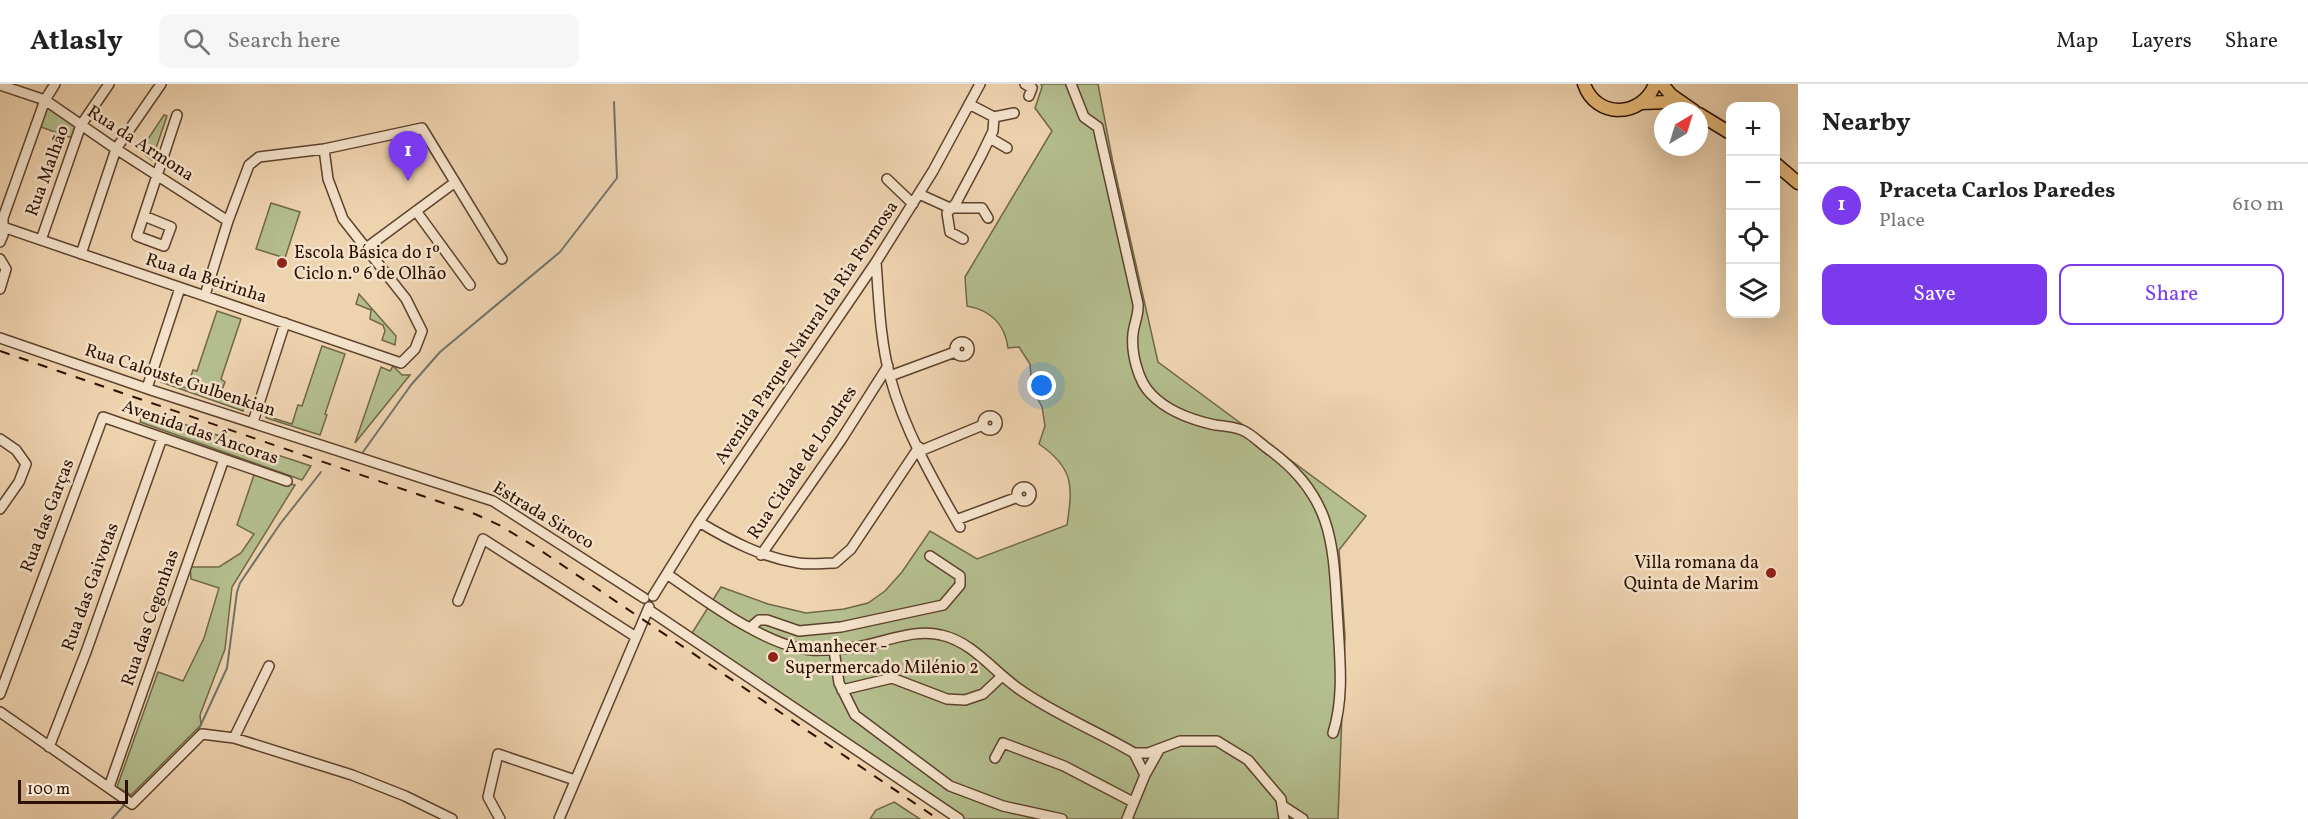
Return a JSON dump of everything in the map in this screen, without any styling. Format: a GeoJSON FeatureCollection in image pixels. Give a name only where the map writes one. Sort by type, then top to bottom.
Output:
{"type":"FeatureCollection","features":[{"type":"Feature","properties":{"kind":"main road"},"geometry":{"type":"LineString","coordinates":[[1584,84],[1590,97],[1599,105],[1621,111],[1642,103],[1649,96],[1654,84]]}},
{"type":"Feature","properties":{"kind":"main road"},"geometry":{"type":"LineString","coordinates":[[1662,84],[1682,102]]}},
{"type":"Feature","properties":{"kind":"main road"},"geometry":{"type":"LineString","coordinates":[[1642,103],[1654,103]]}},
{"type":"Feature","properties":{"kind":"main road"},"geometry":{"type":"LineString","coordinates":[[1708,119],[1726,130]]}},
{"type":"Feature","properties":{"kind":"main road"},"geometry":{"type":"LineString","coordinates":[[1780,167],[1798,183]]}},
{"type":"Feature","properties":{"kind":"street"},"geometry":{"type":"LineString","coordinates":[[0,243],[3,235],[1,228],[3,218],[45,100],[55,84]]}},
{"type":"Feature","properties":{"kind":"street","name":"Rua Malhão"},"geometry":{"type":"LineString","coordinates":[[41,240],[81,125],[109,84]]}},
{"type":"Feature","properties":{"kind":"street"},"geometry":{"type":"LineString","coordinates":[[81,254],[116,149],[161,84]]}},
{"type":"Feature","properties":{"kind":"street","name":"Avenida Parque Natural da Ria Formosa"},"geometry":{"type":"LineString","coordinates":[[649,597],[667,574],[699,522],[876,262],[919,194],[980,84]]}},
{"type":"Feature","properties":{"kind":"street"},"geometry":{"type":"LineString","coordinates":[[1025,84],[1032,88],[1029,96]]}},
{"type":"Feature","properties":{"kind":"street"},"geometry":{"type":"LineString","coordinates":[[1071,84],[1084,117],[1098,127],[1138,304],[1139,314],[1132,332],[1132,349],[1138,370],[1149,393],[1173,412],[1200,421],[1243,430],[1286,463],[1312,493],[1323,515],[1332,545],[1337,580],[1341,686],[1339,716],[1333,733]]}},
{"type":"Feature","properties":{"kind":"street","name":"Rua da Armona"},"geometry":{"type":"LineString","coordinates":[[0,85],[45,100],[228,221]]}},
{"type":"Feature","properties":{"kind":"street"},"geometry":{"type":"LineString","coordinates":[[969,104],[994,117],[1014,113]]}},
{"type":"Feature","properties":{"kind":"street"},"geometry":{"type":"LineString","coordinates":[[144,216],[177,115]]}},
{"type":"Feature","properties":{"kind":"street"},"geometry":{"type":"LineString","coordinates":[[963,239],[950,232],[947,213],[956,203],[990,138],[994,117]]}},
{"type":"Feature","properties":{"kind":"street"},"geometry":{"type":"LineString","coordinates":[[205,295],[228,221],[249,165],[259,157],[324,149],[422,128],[502,259]]}},
{"type":"Feature","properties":{"kind":"street"},"geometry":{"type":"LineString","coordinates":[[990,138],[1007,148]]}},
{"type":"Feature","properties":{"kind":"street"},"geometry":{"type":"LineString","coordinates":[[324,149],[328,179],[343,219],[366,248],[454,183]]}},
{"type":"Feature","properties":{"kind":"street"},"geometry":{"type":"LineString","coordinates":[[887,179],[913,204]]}},
{"type":"Feature","properties":{"kind":"street"},"geometry":{"type":"LineString","coordinates":[[919,194],[950,208],[982,208],[988,218]]}},
{"type":"Feature","properties":{"kind":"street"},"geometry":{"type":"LineString","coordinates":[[416,211],[470,285]]}},
{"type":"Feature","properties":{"kind":"street","name":"Rua da Beirinha"},"geometry":{"type":"LineString","coordinates":[[1,228],[401,363],[415,349],[422,331],[406,299],[366,248]]}},
{"type":"Feature","properties":{"kind":"street"},"geometry":{"type":"LineString","coordinates":[[0,243],[10,237],[23,234]]}},
{"type":"Feature","properties":{"kind":"street"},"geometry":{"type":"LineString","coordinates":[[0,259],[6,269],[0,289]]}},
{"type":"Feature","properties":{"kind":"street"},"geometry":{"type":"LineString","coordinates":[[876,262],[881,330],[895,391],[938,489],[958,523],[1018,497]]}},
{"type":"Feature","properties":{"kind":"street"},"geometry":{"type":"LineString","coordinates":[[147,388],[180,288]]}},
{"type":"Feature","properties":{"kind":"street"},"geometry":{"type":"LineString","coordinates":[[253,422],[285,323]]}},
{"type":"Feature","properties":{"kind":"street","name":"Rua Calouste Gulbenkian"},"geometry":{"type":"LineString","coordinates":[[0,338],[350,455]]}},
{"type":"Feature","properties":{"kind":"street"},"geometry":{"type":"LineString","coordinates":[[889,371],[955,352]]}},
{"type":"Feature","properties":{"kind":"street","name":"Rua Cidade de Londres"},"geometry":{"type":"LineString","coordinates":[[761,555],[873,390],[889,371]]}},
{"type":"Feature","properties":{"kind":"street","name":"Rua Cidade de Londres"},"geometry":{"type":"LineString","coordinates":[[873,390],[888,386],[895,391]]}},
{"type":"Feature","properties":{"kind":"street","name":"Avenida das Âncoras"},"geometry":{"type":"LineString","coordinates":[[103,417],[287,481]]}},
{"type":"Feature","properties":{"kind":"street","name":"Rua das Garças"},"geometry":{"type":"LineString","coordinates":[[0,694],[103,417]]}},
{"type":"Feature","properties":{"kind":"street"},"geometry":{"type":"LineString","coordinates":[[699,522],[730,541],[761,555],[800,564],[835,563],[851,549],[919,449],[983,425]]}},
{"type":"Feature","properties":{"kind":"street","name":"Rua das Gaivotas"},"geometry":{"type":"LineString","coordinates":[[49,747],[86,652],[162,438]]}},
{"type":"Feature","properties":{"kind":"street"},"geometry":{"type":"LineString","coordinates":[[0,439],[16,450],[26,464],[18,482],[0,509]]}},
{"type":"Feature","properties":{"kind":"street","name":"Estrada Siroco"},"geometry":{"type":"LineString","coordinates":[[350,455],[493,501],[649,597]]}},
{"type":"Feature","properties":{"kind":"street","name":"Rua das Cegonhas"},"geometry":{"type":"LineString","coordinates":[[109,787],[224,459]]}},
{"type":"Feature","properties":{"kind":"street"},"geometry":{"type":"LineString","coordinates":[[458,601],[483,539],[636,637]]}},
{"type":"Feature","properties":{"kind":"street"},"geometry":{"type":"LineString","coordinates":[[750,628],[759,620],[767,620],[800,631],[841,627],[943,605],[960,585],[960,576],[930,556]]}},
{"type":"Feature","properties":{"kind":"street"},"geometry":{"type":"LineString","coordinates":[[667,574],[750,628],[778,641],[809,650],[859,647],[925,633],[942,635],[959,641],[1020,690],[1134,753],[1148,753],[1180,741],[1217,741],[1248,760],[1281,799],[1284,819]]}},
{"type":"Feature","properties":{"kind":"street"},"geometry":{"type":"LineString","coordinates":[[649,597],[644,602],[649,608],[959,819]]}},
{"type":"Feature","properties":{"kind":"street"},"geometry":{"type":"LineString","coordinates":[[559,819],[649,608]]}},
{"type":"Feature","properties":{"kind":"street"},"geometry":{"type":"LineString","coordinates":[[834,650],[839,683],[855,715],[950,786],[1003,806],[1062,819]]}},
{"type":"Feature","properties":{"kind":"street"},"geometry":{"type":"LineString","coordinates":[[234,738],[269,666]]}},
{"type":"Feature","properties":{"kind":"street"},"geometry":{"type":"LineString","coordinates":[[842,690],[892,678],[947,699],[965,700],[984,694],[1002,676]]}},
{"type":"Feature","properties":{"kind":"street"},"geometry":{"type":"LineString","coordinates":[[0,712],[121,796],[133,801],[202,734],[234,738],[352,776],[405,796],[452,819]]}},
{"type":"Feature","properties":{"kind":"street"},"geometry":{"type":"LineString","coordinates":[[995,758],[1003,743],[1064,766],[1133,802]]}},
{"type":"Feature","properties":{"kind":"street"},"geometry":{"type":"LineString","coordinates":[[1127,819],[1145,775],[1159,750]]}},
{"type":"Feature","properties":{"kind":"street"},"geometry":{"type":"LineString","coordinates":[[1134,753],[1145,775]]}},
{"type":"Feature","properties":{"kind":"street"},"geometry":{"type":"LineString","coordinates":[[500,819],[488,796],[498,754],[575,780]]}},
{"type":"Feature","properties":{"kind":"street"},"geometry":{"type":"LineString","coordinates":[[1283,806],[1303,819]]}},
{"type":"Feature","properties":{"kind":"green space"},"geometry":{"type":"Polygon","coordinates":[[[1041,84],[1098,84],[1113,163],[1158,362],[1366,516],[1339,550],[1345,636],[1338,819],[960,819],[692,633],[721,587],[768,604],[806,613],[844,609],[868,603],[885,591],[902,572],[930,531],[977,559],[1067,525],[1070,499],[1068,479],[1059,461],[1039,444],[1045,426],[1042,407],[1032,388],[1030,364],[1019,347],[1008,348],[1004,332],[995,320],[983,311],[967,306],[965,277],[1052,131],[1035,108],[1041,84]]]}},
{"type":"Feature","properties":{"kind":"green space"},"geometry":{"type":"Polygon","coordinates":[[[50,107],[75,127],[72,138],[41,127],[46,108],[50,107]]]}},
{"type":"Feature","properties":{"kind":"green space"},"geometry":{"type":"Polygon","coordinates":[[[164,115],[167,116],[152,160],[140,151],[164,115]]]}},
{"type":"Feature","properties":{"kind":"green space"},"geometry":{"type":"Polygon","coordinates":[[[271,203],[300,212],[285,258],[256,249],[271,203]]]}},
{"type":"Feature","properties":{"kind":"green space"},"geometry":{"type":"Polygon","coordinates":[[[359,294],[396,336],[395,345],[382,340],[385,331],[383,325],[370,319],[371,310],[356,304],[359,294]]]}},
{"type":"Feature","properties":{"kind":"green space"},"geometry":{"type":"Polygon","coordinates":[[[217,311],[241,319],[221,379],[225,382],[219,398],[244,407],[243,411],[161,382],[162,380],[187,388],[193,370],[197,371],[217,311]]]}},
{"type":"Feature","properties":{"kind":"green space"},"geometry":{"type":"Polygon","coordinates":[[[322,346],[345,354],[320,435],[266,418],[266,416],[292,424],[298,405],[302,406],[322,346]]]}},
{"type":"Feature","properties":{"kind":"green space"},"geometry":{"type":"Polygon","coordinates":[[[393,366],[402,375],[410,375],[355,443],[381,367],[390,371],[393,366]]]}},
{"type":"Feature","properties":{"kind":"green space"},"geometry":{"type":"Polygon","coordinates":[[[143,411],[311,466],[302,480],[140,422],[143,411]]]}},
{"type":"Feature","properties":{"kind":"green space"},"geometry":{"type":"Polygon","coordinates":[[[254,475],[295,485],[232,587],[225,649],[200,715],[201,725],[131,795],[117,787],[158,672],[183,681],[204,638],[219,588],[191,579],[190,567],[219,567],[241,553],[254,534],[237,525],[254,475]]]}},
{"type":"Feature","properties":{"kind":"green space"},"geometry":{"type":"Polygon","coordinates":[[[894,802],[920,819],[870,819],[876,810],[894,802]]]}},
{"type":"Feature","properties":{"kind":"waterway"},"geometry":{"type":"LineString","coordinates":[[363,452],[411,385],[440,352],[560,252],[617,178],[614,102]]}},
{"type":"Feature","properties":{"kind":"waterway"},"geometry":{"type":"LineString","coordinates":[[198,731],[227,668],[240,583],[280,524],[321,472]]}},
{"type":"Feature","properties":{"kind":"waterway"},"geometry":{"type":"LineString","coordinates":[[112,819],[126,803]]}},
{"type":"Feature","properties":{"kind":"railway"},"geometry":{"type":"LineString","coordinates":[[0,351],[475,514],[501,526],[938,819]]}},
{"type":"Feature","properties":{"kind":"place","name":"Praceta Carlos Paredes"},"geometry":{"type":"Point","coordinates":[408,181]}},
{"type":"Feature","properties":{"kind":"place","name":"Escola Básica do 1º Ciclo n.º 6 de Olhão"},"geometry":{"type":"Point","coordinates":[282,263]}},
{"type":"Feature","properties":{"kind":"place","name":"Villa romana da Quinta de Marim"},"geometry":{"type":"Point","coordinates":[1771,573]}},
{"type":"Feature","properties":{"kind":"place","name":"Amanhecer - Supermercado Milénio 2"},"geometry":{"type":"Point","coordinates":[773,657]}}]}
